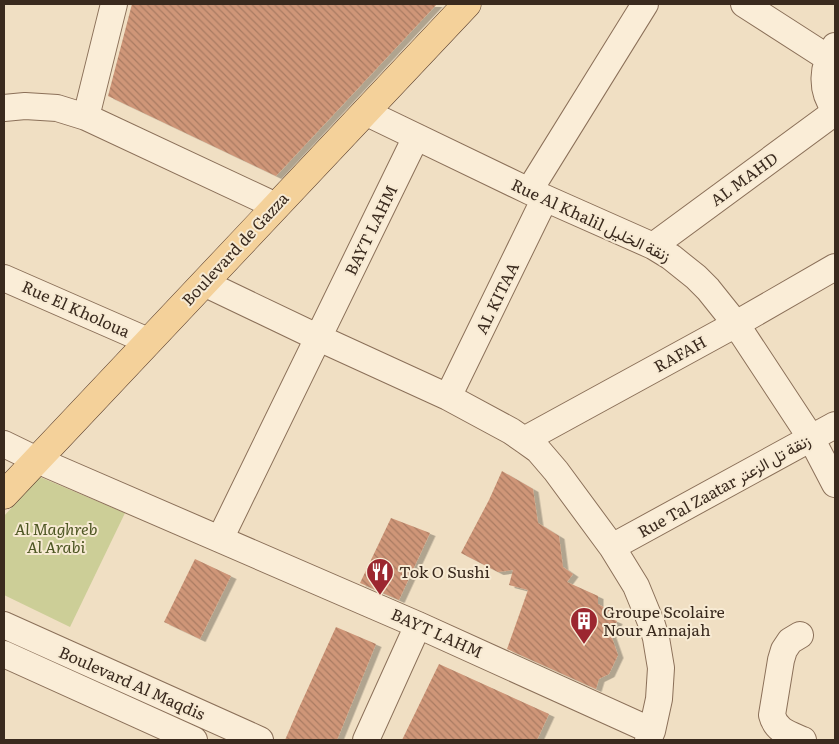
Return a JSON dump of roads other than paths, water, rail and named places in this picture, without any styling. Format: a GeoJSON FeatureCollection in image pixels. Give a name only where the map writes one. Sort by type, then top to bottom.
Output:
{"type":"FeatureCollection","features":[{"type":"Feature","properties":{"kind":"main road","name":"Boulevard de Gazza"},"geometry":{"type":"LineString","coordinates":[[4,495],[467,4]]}},
{"type":"Feature","properties":{"kind":"street"},"geometry":{"type":"LineString","coordinates":[[86,117],[114,4]]}},
{"type":"Feature","properties":{"kind":"street","name":"AL KITAA"},"geometry":{"type":"LineString","coordinates":[[448,397],[537,194],[645,4]]}},
{"type":"Feature","properties":{"kind":"street"},"geometry":{"type":"LineString","coordinates":[[744,4],[832,52],[824,72],[825,86],[835,111]]}},
{"type":"Feature","properties":{"kind":"street"},"geometry":{"type":"LineString","coordinates":[[4,108],[25,106],[48,107],[62,109],[86,117],[276,206]]}},
{"type":"Feature","properties":{"kind":"street","name":"AL MAHD"},"geometry":{"type":"LineString","coordinates":[[652,246],[835,111]]}},
{"type":"Feature","properties":{"kind":"street","name":"Rue Al Khalil زنقة الخليل"},"geometry":{"type":"LineString","coordinates":[[365,112],[537,194],[652,246],[671,257],[708,289],[736,324],[811,438],[835,484]]}},
{"type":"Feature","properties":{"kind":"street","name":"BAYT LAHM"},"geometry":{"type":"LineString","coordinates":[[220,538],[416,137]]}},
{"type":"Feature","properties":{"kind":"street","name":"RAFAH"},"geometry":{"type":"LineString","coordinates":[[524,440],[736,324],[835,267]]}},
{"type":"Feature","properties":{"kind":"street","name":"Rue El Kholoua"},"geometry":{"type":"LineString","coordinates":[[4,278],[148,341]]}},
{"type":"Feature","properties":{"kind":"street"},"geometry":{"type":"LineString","coordinates":[[204,283],[448,397],[524,440],[538,450],[556,471],[612,547],[636,586],[656,638],[661,668],[658,699],[650,736]]}},
{"type":"Feature","properties":{"kind":"street","name":"Rue Tal Zaatar زنقة تل الزعتر"},"geometry":{"type":"LineString","coordinates":[[612,547],[835,425]]}},
{"type":"Feature","properties":{"kind":"street","name":"BAYT LAHM"},"geometry":{"type":"LineString","coordinates":[[4,444],[37,460],[418,624],[650,736]]}},
{"type":"Feature","properties":{"kind":"street"},"geometry":{"type":"LineString","coordinates":[[366,740],[418,624]]}},
{"type":"Feature","properties":{"kind":"street","name":"Boulevard Al Maqdis"},"geometry":{"type":"LineString","coordinates":[[4,625],[260,740]]}},
{"type":"Feature","properties":{"kind":"street"},"geometry":{"type":"LineString","coordinates":[[800,635],[790,641],[780,660],[772,715],[778,728],[803,740]]}},
{"type":"Feature","properties":{"kind":"street","name":"Boulevard Al Maqdis"},"geometry":{"type":"LineString","coordinates":[[4,654],[194,740]]}},
{"type":"Feature","properties":{"kind":"place","name":"Tok O Sushi"},"geometry":{"type":"Point","coordinates":[380,596]}},
{"type":"Feature","properties":{"kind":"place","name":"Groupe Scolaire Nour Annajah"},"geometry":{"type":"Point","coordinates":[584,645]}},
{"type":"Feature","properties":{"kind":"park label","name":"Al Maghreb Al Arabi"},"geometry":{"type":"Point","coordinates":[56,538]}}]}
